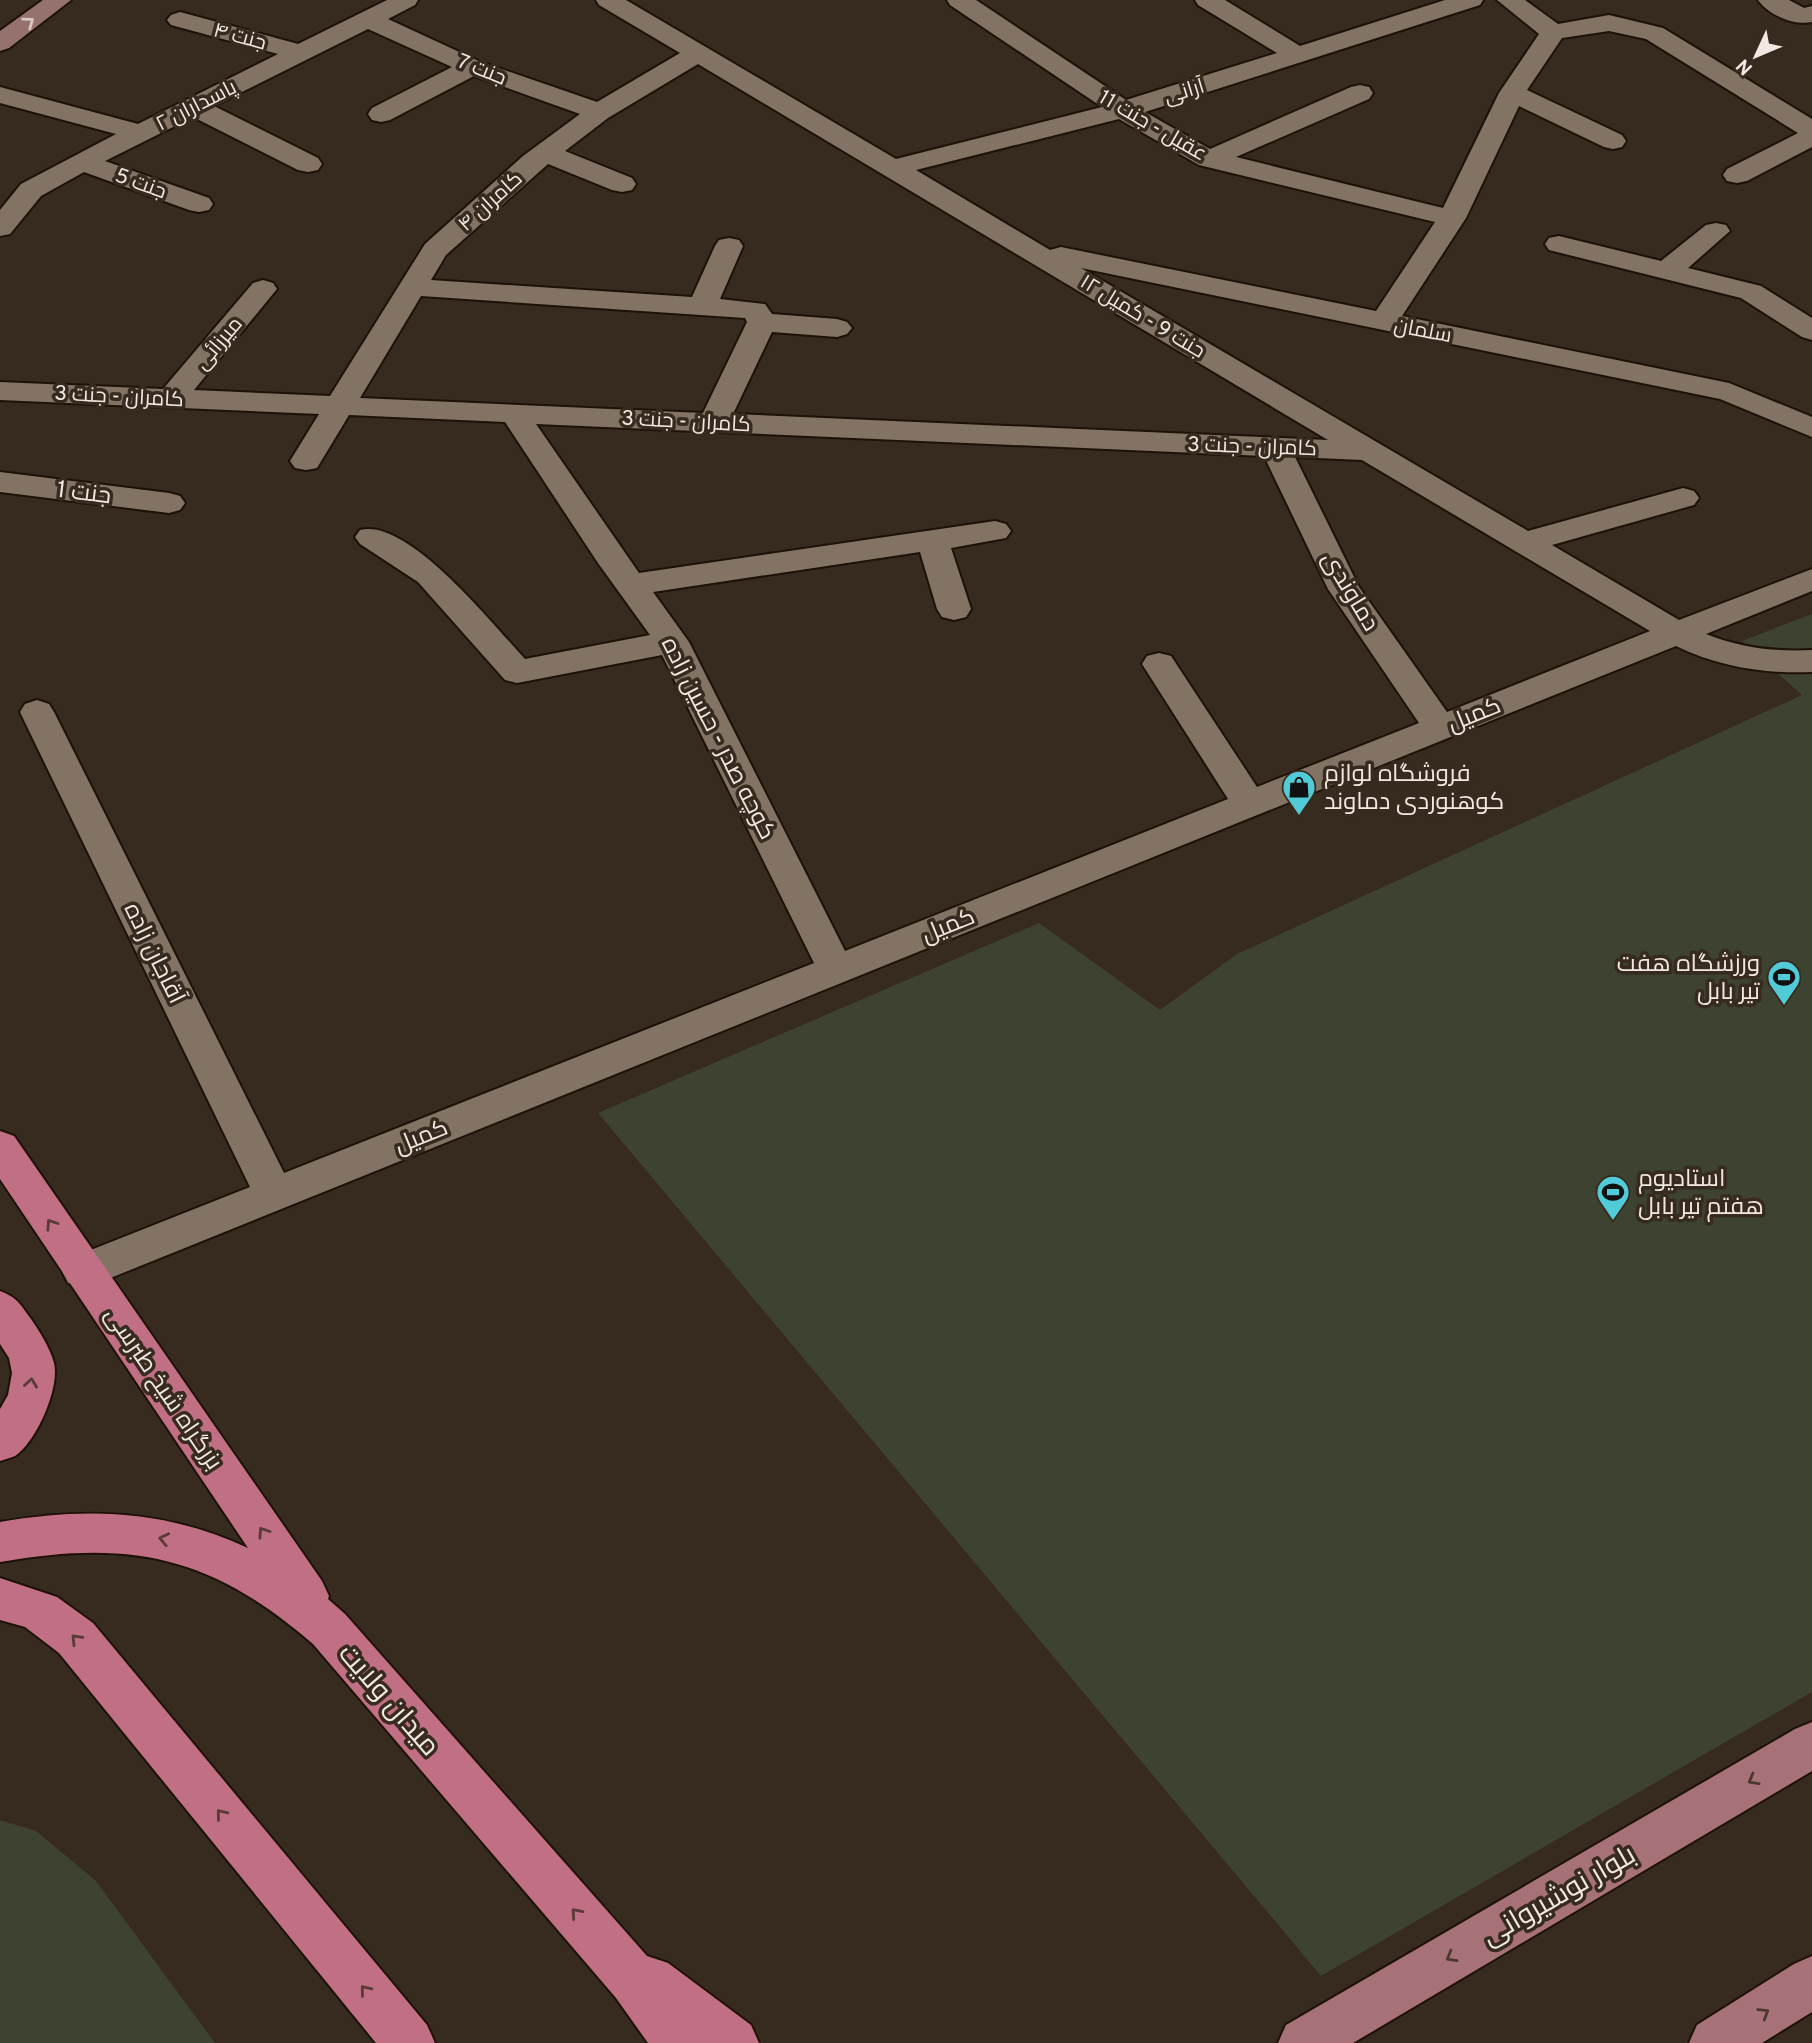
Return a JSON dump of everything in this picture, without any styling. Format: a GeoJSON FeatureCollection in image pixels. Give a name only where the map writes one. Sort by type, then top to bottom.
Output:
{"type":"FeatureCollection","features":[{"type":"Feature","properties":{"kind":"highway","name":"بزرگراه شیخ طبرسی"},"geometry":{"type":"LineString","coordinates":[[0,1147],[329,1629]]}},
{"type":"Feature","properties":{"kind":"highway"},"geometry":{"type":"LineString","coordinates":[[0,1309],[33,1362],[32,1385],[25,1408],[0,1442]]}},
{"type":"Feature","properties":{"kind":"highway","name":"میدان ولایت"},"geometry":{"type":"LineString","coordinates":[[0,1542],[82,1532],[154,1537],[188,1544],[251,1569],[306,1606],[606,1947],[719,2042]]}},
{"type":"Feature","properties":{"kind":"highway"},"geometry":{"type":"LineString","coordinates":[[0,1599],[34,1607],[55,1619],[76,1638],[409,2043]]}},
{"type":"Feature","properties":{"kind":"main road"},"geometry":{"type":"LineString","coordinates":[[0,43],[59,0]]}},
{"type":"Feature","properties":{"kind":"main road","name":"بلوار نوشیروانی"},"geometry":{"type":"LineString","coordinates":[[1304,2043],[1812,1745]]}},
{"type":"Feature","properties":{"kind":"main road"},"geometry":{"type":"LineString","coordinates":[[1715,2043],[1812,1982]]}},
{"type":"Feature","properties":{"kind":"street","name":"پاسداران ۲"},"geometry":{"type":"LineString","coordinates":[[0,228],[31,190],[405,0]]}},
{"type":"Feature","properties":{"kind":"street","name":"جنت 9 - کمیل ۱۲"},"geometry":{"type":"LineString","coordinates":[[608,0],[1526,542],[1677,634],[1726,654],[1767,663],[1812,660]]}},
{"type":"Feature","properties":{"kind":"street","name":"عقیل - جنت 11"},"geometry":{"type":"LineString","coordinates":[[959,0],[1123,110],[1209,159],[1452,218]]}},
{"type":"Feature","properties":{"kind":"street"},"geometry":{"type":"LineString","coordinates":[[1207,0],[1298,55]]}},
{"type":"Feature","properties":{"kind":"street","name":"آرانی"},"geometry":{"type":"LineString","coordinates":[[893,168],[1123,110],[1471,0]]}},
{"type":"Feature","properties":{"kind":"street"},"geometry":{"type":"LineString","coordinates":[[1509,0],[1553,32],[1609,23],[1654,33],[1812,130]]}},
{"type":"Feature","properties":{"kind":"street"},"geometry":{"type":"LineString","coordinates":[[1770,0],[1801,17],[1812,14]]}},
{"type":"Feature","properties":{"kind":"street","name":"جنت 7"},"geometry":{"type":"LineString","coordinates":[[367,19],[472,67],[599,112]]}},
{"type":"Feature","properties":{"kind":"street","name":"جنت ۴"},"geometry":{"type":"LineString","coordinates":[[180,20],[299,52]]}},
{"type":"Feature","properties":{"kind":"street"},"geometry":{"type":"LineString","coordinates":[[1383,323],[1452,218],[1512,93],[1553,32]]}},
{"type":"Feature","properties":{"kind":"street","name":"کامران ۴"},"geometry":{"type":"LineString","coordinates":[[306,461],[435,250],[546,153],[599,112],[699,53]]}},
{"type":"Feature","properties":{"kind":"street"},"geometry":{"type":"LineString","coordinates":[[381,114],[472,67]]}},
{"type":"Feature","properties":{"kind":"street"},"geometry":{"type":"LineString","coordinates":[[1209,159],[1360,93]]}},
{"type":"Feature","properties":{"kind":"street"},"geometry":{"type":"LineString","coordinates":[[1512,93],[1612,141]]}},
{"type":"Feature","properties":{"kind":"street"},"geometry":{"type":"LineString","coordinates":[[0,95],[141,132]]}},
{"type":"Feature","properties":{"kind":"street"},"geometry":{"type":"LineString","coordinates":[[192,106],[307,164]]}},
{"type":"Feature","properties":{"kind":"street"},"geometry":{"type":"LineString","coordinates":[[1737,175],[1812,136]]}},
{"type":"Feature","properties":{"kind":"street"},"geometry":{"type":"LineString","coordinates":[[546,153],[622,184]]}},
{"type":"Feature","properties":{"kind":"street","name":"جنت 5"},"geometry":{"type":"LineString","coordinates":[[82,162],[200,204]]}},
{"type":"Feature","properties":{"kind":"street"},"geometry":{"type":"LineString","coordinates":[[1666,271],[1716,231]]}},
{"type":"Feature","properties":{"kind":"street"},"geometry":{"type":"LineString","coordinates":[[1559,244],[1751,292],[1812,331]]}},
{"type":"Feature","properties":{"kind":"street"},"geometry":{"type":"LineString","coordinates":[[702,306],[729,246]]}},
{"type":"Feature","properties":{"kind":"street","name":"سلمان"},"geometry":{"type":"LineString","coordinates":[[1028,248],[1729,392],[1812,428]]}},
{"type":"Feature","properties":{"kind":"street"},"geometry":{"type":"LineString","coordinates":[[413,287],[755,310],[762,322]]}},
{"type":"Feature","properties":{"kind":"street","name":"میرزائی"},"geometry":{"type":"LineString","coordinates":[[172,398],[263,289]]}},
{"type":"Feature","properties":{"kind":"street"},"geometry":{"type":"LineString","coordinates":[[762,322],[837,328]]}},
{"type":"Feature","properties":{"kind":"street"},"geometry":{"type":"LineString","coordinates":[[714,422],[762,322]]}},
{"type":"Feature","properties":{"kind":"street","name":"کامران - جنت 3"},"geometry":{"type":"LineString","coordinates":[[0,391],[1371,451]]}},
{"type":"Feature","properties":{"kind":"street","name":"کوچه صدر - حسین زاده"},"geometry":{"type":"LineString","coordinates":[[514,413],[630,585],[672,642],[836,970]]}},
{"type":"Feature","properties":{"kind":"street","name":"دماوندی"},"geometry":{"type":"LineString","coordinates":[[1275,447],[1345,589],[1440,728]]}},
{"type":"Feature","properties":{"kind":"street","name":"جنت 1"},"geometry":{"type":"LineString","coordinates":[[0,482],[169,503]]}},
{"type":"Feature","properties":{"kind":"street"},"geometry":{"type":"LineString","coordinates":[[1526,542],[1683,498]]}},
{"type":"Feature","properties":{"kind":"street"},"geometry":{"type":"LineString","coordinates":[[630,585],[995,531]]}},
{"type":"Feature","properties":{"kind":"street"},"geometry":{"type":"LineString","coordinates":[[371,537],[430,575],[517,673],[672,642]]}},
{"type":"Feature","properties":{"kind":"street"},"geometry":{"type":"LineString","coordinates":[[932,540],[954,609]]}},
{"type":"Feature","properties":{"kind":"street","name":"کمیل"},"geometry":{"type":"LineString","coordinates":[[83,1271],[1812,579]]}},
{"type":"Feature","properties":{"kind":"street"},"geometry":{"type":"LineString","coordinates":[[1159,664],[1249,804]]}},
{"type":"Feature","properties":{"kind":"street","name":"آقاجان زاده"},"geometry":{"type":"LineString","coordinates":[[37,712],[274,1194]]}},
{"type":"Feature","properties":{"kind":"green space"},"geometry":{"type":"Polygon","coordinates":[[[1812,614],[1812,1692],[1321,1976],[598,1113],[1039,923],[1160,1010],[1237,954],[1802,695],[1742,641],[1812,614]]]}},
{"type":"Feature","properties":{"kind":"green space"},"geometry":{"type":"Polygon","coordinates":[[[0,1820],[36,1831],[96,1881],[215,2043],[0,2043],[0,1820]]]}},
{"type":"Feature","properties":{"kind":"place","name":"فروشگاه لوازم کوهنوردی دماوند"},"geometry":{"type":"Point","coordinates":[1299,817]}},
{"type":"Feature","properties":{"kind":"place","name":"ورزشگاه هفت تیر بابل"},"geometry":{"type":"Point","coordinates":[1784,1007]}},
{"type":"Feature","properties":{"kind":"place","name":"استادیوم هفتم تیر بابل"},"geometry":{"type":"Point","coordinates":[1613,1222]}}]}
